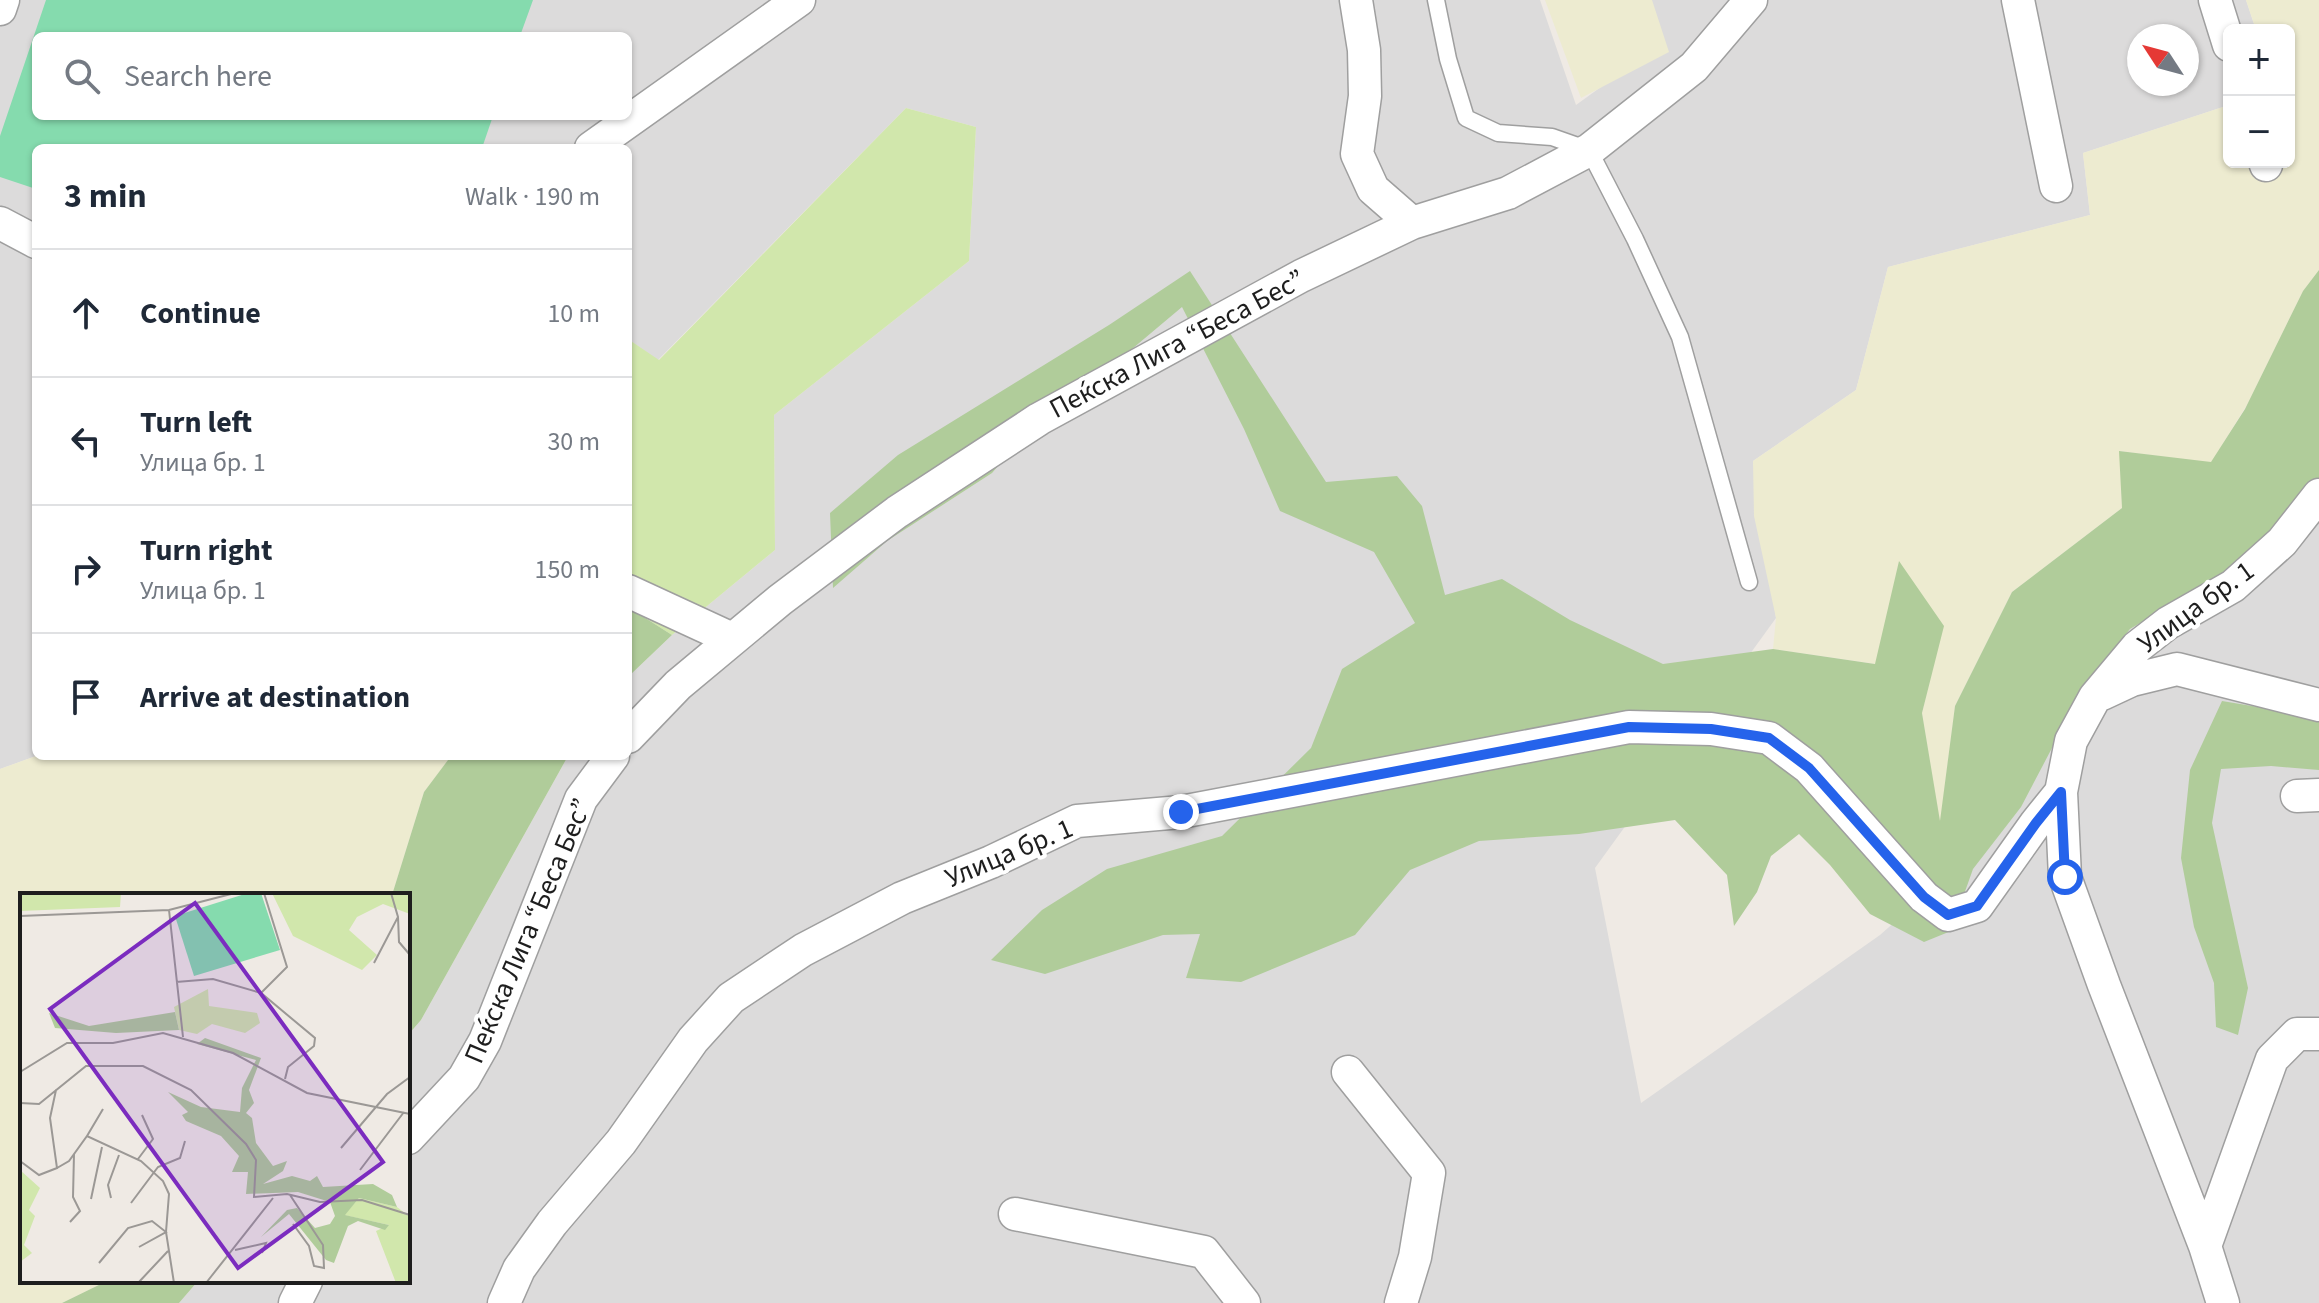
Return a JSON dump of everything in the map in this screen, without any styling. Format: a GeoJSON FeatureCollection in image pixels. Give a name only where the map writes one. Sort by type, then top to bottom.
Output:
{"type":"FeatureCollection","features":[{"type":"Feature","properties":{"kind":"street"},"geometry":{"type":"LineString","coordinates":[[0,9],[3,0]]}},
{"type":"Feature","properties":{"kind":"street"},"geometry":{"type":"LineString","coordinates":[[632,119],[799,0]]}},
{"type":"Feature","properties":{"kind":"street"},"geometry":{"type":"LineString","coordinates":[[1356,0],[1364,50],[1365,96],[1357,154],[1373,189],[1412,223]]}},
{"type":"Feature","properties":{"kind":"street","name":"Пеќска Лига “Беса Бес”"},"geometry":{"type":"LineString","coordinates":[[632,733],[678,685],[732,639],[897,512],[1039,419],[1301,276],[1412,223],[1508,193],[1589,150],[1694,67],[1751,0]]}},
{"type":"Feature","properties":{"kind":"street"},"geometry":{"type":"LineString","coordinates":[[2018,0],[2056,186]]}},
{"type":"Feature","properties":{"kind":"street"},"geometry":{"type":"LineString","coordinates":[[2215,0],[2223,26]]}},
{"type":"Feature","properties":{"kind":"street"},"geometry":{"type":"LineString","coordinates":[[597,144],[630,120]]}},
{"type":"Feature","properties":{"kind":"street"},"geometry":{"type":"LineString","coordinates":[[0,223],[32,240]]}},
{"type":"Feature","properties":{"kind":"street","name":"Улица бр. 1"},"geometry":{"type":"LineString","coordinates":[[504,1303],[519,1269],[552,1223],[621,1142],[693,1040],[731,998],[803,950],[902,898],[991,862],[1077,821],[1181,812],[1629,727],[1711,729],[1769,738],[1809,768],[1924,897],[1948,915],[1977,906],[2061,792],[2071,741],[2095,697],[2137,647],[2168,623],[2233,586],[2282,542],[2319,495]]}},
{"type":"Feature","properties":{"kind":"street"},"geometry":{"type":"LineString","coordinates":[[632,593],[732,639]]}},
{"type":"Feature","properties":{"kind":"street"},"geometry":{"type":"LineString","coordinates":[[2095,697],[2132,680],[2177,669],[2319,705]]}},
{"type":"Feature","properties":{"kind":"street","name":"Пеќска Лига “Беса Бес”"},"geometry":{"type":"LineString","coordinates":[[410,1136],[464,1078],[485,1041],[581,799],[610,760]]}},
{"type":"Feature","properties":{"kind":"street"},"geometry":{"type":"LineString","coordinates":[[2061,792],[2065,877],[2205,1246],[2223,1303]]}},
{"type":"Feature","properties":{"kind":"street"},"geometry":{"type":"LineString","coordinates":[[2205,1246],[2272,1059],[2297,1034],[2319,1034]]}},
{"type":"Feature","properties":{"kind":"street"},"geometry":{"type":"LineString","coordinates":[[1348,1072],[1429,1173],[1415,1257],[1401,1303]]}},
{"type":"Feature","properties":{"kind":"street"},"geometry":{"type":"LineString","coordinates":[[1015,1214],[1204,1252],[1244,1303]]}},
{"type":"Feature","properties":{"kind":"street"},"geometry":{"type":"LineString","coordinates":[[295,1303],[305,1283]]}},
{"type":"Feature","properties":{"kind":"lane"},"geometry":{"type":"LineString","coordinates":[[1436,0],[1448,59],[1466,118],[1498,133],[1552,137],[1589,150],[1635,239],[1680,337],[1749,582]]}},
{"type":"Feature","properties":{"kind":"shaded area"},"geometry":{"type":"Polygon","coordinates":[[[0,0],[1540,0],[1576,105],[1659,45],[1646,0],[2246,0],[2254,24],[2223,24],[2223,107],[2083,153],[2090,215],[1888,267],[1856,390],[1753,461],[1776,618],[1595,868],[1641,1103],[1880,935],[2009,821],[2063,717],[2130,629],[2234,568],[2319,491],[2319,1303],[179,1303],[196,1283],[410,1283],[410,1033],[421,1020],[566,760],[632,760],[632,673],[672,635],[775,550],[774,415],[969,261],[976,127],[906,108],[658,360],[632,342],[632,144],[32,144],[32,757],[0,769],[0,0]]]}},
{"type":"Feature","properties":{"kind":"shaded area"},"geometry":{"type":"Polygon","coordinates":[[[1545,0],[1652,0],[1669,52],[1581,98],[1545,0]]]}},
{"type":"Feature","properties":{"kind":"shaded area"},"geometry":{"type":"Polygon","coordinates":[[[2246,0],[2319,0],[2319,270],[2303,291],[2248,403],[2211,463],[2120,451],[2122,508],[2012,592],[1955,706],[1940,825],[1922,713],[1943,626],[1899,562],[1876,664],[1773,649],[1776,618],[1754,516],[1753,461],[1856,390],[1888,267],[2090,215],[2083,153],[2223,107],[2223,168],[2295,168],[2295,24],[2254,24],[2246,0]]]}},
{"type":"Feature","properties":{"kind":"shaded area"},"geometry":{"type":"Polygon","coordinates":[[[32,757],[32,760],[448,760],[424,792],[393,893],[20,893],[20,1283],[103,1283],[62,1303],[0,1303],[0,769],[32,757]]]}},
{"type":"Feature","properties":{"kind":"green space"},"geometry":{"type":"Polygon","coordinates":[[[46,0],[533,0],[521,32],[35,32],[46,0]]]}},
{"type":"Feature","properties":{"kind":"green space"},"geometry":{"type":"Polygon","coordinates":[[[32,41],[32,120],[492,120],[483,144],[32,144],[32,188],[0,177],[0,136],[32,41]]]}},
{"type":"Feature","properties":{"kind":"green space"},"geometry":{"type":"Polygon","coordinates":[[[906,108],[976,127],[969,261],[774,415],[775,550],[672,635],[632,610],[632,342],[659,360],[906,108]]]}},
{"type":"Feature","properties":{"kind":"green space"},"geometry":{"type":"Polygon","coordinates":[[[2319,270],[2319,491],[2249,549],[2234,568],[2130,629],[2083,689],[2021,807],[1973,869],[1951,931],[1924,942],[1870,914],[1830,865],[1799,834],[1771,856],[1757,892],[1734,926],[1727,875],[1675,820],[1579,834],[1479,841],[1410,870],[1355,935],[1241,982],[1186,978],[1200,934],[1163,935],[1045,974],[991,960],[1042,910],[1107,869],[1222,836],[1311,748],[1342,669],[1415,623],[1374,552],[1280,511],[1244,429],[1182,307],[1126,354],[1053,402],[992,473],[887,541],[833,588],[830,513],[898,455],[1109,325],[1190,271],[1326,482],[1397,476],[1422,506],[1445,595],[1502,579],[1570,620],[1663,664],[1773,649],[1875,664],[1899,561],[1944,626],[1922,713],[1940,821],[1955,706],[2012,592],[2122,508],[2119,451],[2211,462],[2245,409],[2303,291],[2319,270]]]}},
{"type":"Feature","properties":{"kind":"green space"},"geometry":{"type":"Polygon","coordinates":[[[632,610],[672,635],[632,673],[632,610]]]}},
{"type":"Feature","properties":{"kind":"green space"},"geometry":{"type":"Polygon","coordinates":[[[2222,701],[2319,717],[2319,770],[2271,766],[2221,769],[2212,823],[2248,988],[2238,1035],[2216,1027],[2214,983],[2194,927],[2181,858],[2190,770],[2222,701]]]}},
{"type":"Feature","properties":{"kind":"green space"},"geometry":{"type":"Polygon","coordinates":[[[448,760],[566,760],[421,1020],[410,1033],[410,893],[393,893],[424,792],[448,760]]]}},
{"type":"Feature","properties":{"kind":"green space"},"geometry":{"type":"Polygon","coordinates":[[[103,1283],[196,1283],[179,1303],[62,1303],[103,1283]]]}},
{"type":"Feature","properties":{"kind":"route"},"geometry":{"type":"LineString","coordinates":[[1181,812],[1629,727],[1711,729],[1769,738],[1809,768],[1924,897],[1948,915],[1977,906],[2061,792],[2065,877]]}}]}
